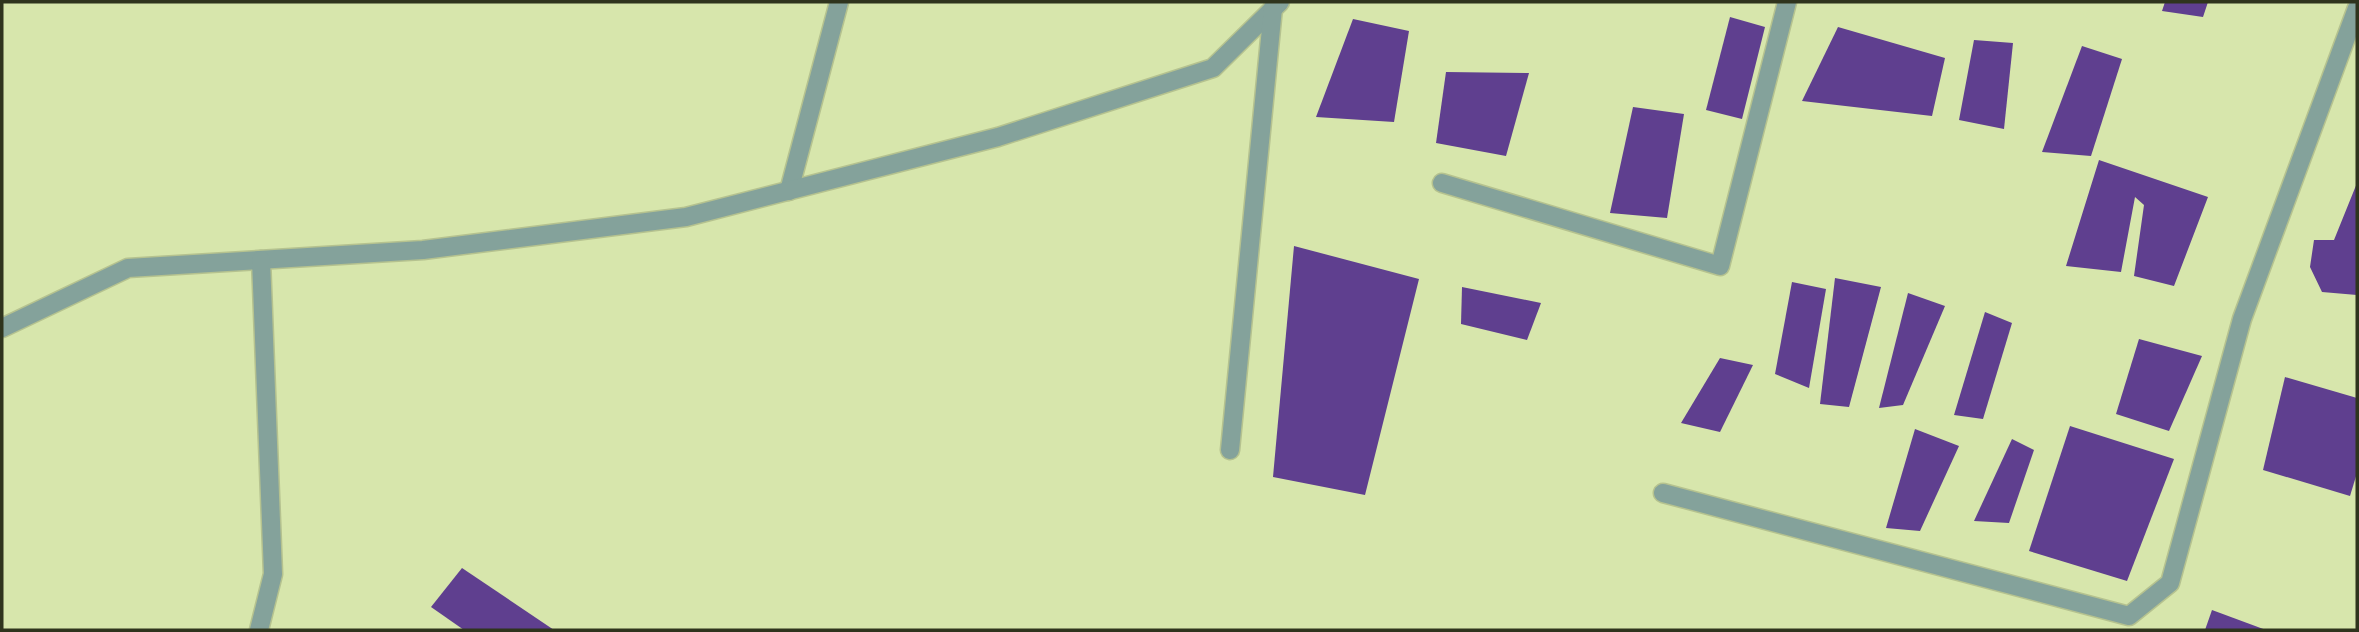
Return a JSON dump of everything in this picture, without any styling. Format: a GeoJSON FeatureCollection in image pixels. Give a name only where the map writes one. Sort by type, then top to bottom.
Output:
{"type":"FeatureCollection","features":[{"type":"Feature","properties":{"kind":"street"},"geometry":{"type":"LineString","coordinates":[[789,191],[839,2]]}},
{"type":"Feature","properties":{"kind":"street"},"geometry":{"type":"LineString","coordinates":[[1442,183],[1720,266],[1787,2]]}},
{"type":"Feature","properties":{"kind":"street"},"geometry":{"type":"LineString","coordinates":[[2,328],[128,268],[423,250],[687,217],[998,137],[1213,68],[1276,5]]}},
{"type":"Feature","properties":{"kind":"street"},"geometry":{"type":"LineString","coordinates":[[1230,450],[1276,5]]}},
{"type":"Feature","properties":{"kind":"street"},"geometry":{"type":"LineString","coordinates":[[1663,493],[2129,616],[2169,583],[2242,319],[2357,8]]}},
{"type":"Feature","properties":{"kind":"street"},"geometry":{"type":"LineString","coordinates":[[259,630],[273,574],[261,260]]}},
{"type":"Feature","properties":{"kind":"building"},"geometry":{"type":"Polygon","coordinates":[[[2165,2],[2208,2],[2203,17],[2162,11],[2165,2]]]}},
{"type":"Feature","properties":{"kind":"building"},"geometry":{"type":"Polygon","coordinates":[[[1730,17],[1765,27],[1742,119],[1706,110],[1730,17]]]}},
{"type":"Feature","properties":{"kind":"building"},"geometry":{"type":"Polygon","coordinates":[[[1353,19],[1409,31],[1394,122],[1316,117],[1353,19]]]}},
{"type":"Feature","properties":{"kind":"building"},"geometry":{"type":"Polygon","coordinates":[[[1838,27],[1945,58],[1932,116],[1802,101],[1838,27]]]}},
{"type":"Feature","properties":{"kind":"building"},"geometry":{"type":"Polygon","coordinates":[[[1974,40],[2013,43],[2004,129],[1959,120],[1974,40]]]}},
{"type":"Feature","properties":{"kind":"building"},"geometry":{"type":"Polygon","coordinates":[[[2082,46],[2122,59],[2091,156],[2042,152],[2082,46]]]}},
{"type":"Feature","properties":{"kind":"building"},"geometry":{"type":"Polygon","coordinates":[[[1446,72],[1529,73],[1506,156],[1436,143],[1446,72]]]}},
{"type":"Feature","properties":{"kind":"building"},"geometry":{"type":"Polygon","coordinates":[[[1633,107],[1684,114],[1667,218],[1610,213],[1633,107]]]}},
{"type":"Feature","properties":{"kind":"building"},"geometry":{"type":"Polygon","coordinates":[[[2099,160],[2208,197],[2174,286],[2134,276],[2144,205],[2135,197],[2121,272],[2066,266],[2099,160]]]}},
{"type":"Feature","properties":{"kind":"building"},"geometry":{"type":"Polygon","coordinates":[[[2357,183],[2357,295],[2322,292],[2310,267],[2314,240],[2334,240],[2357,183]]]}},
{"type":"Feature","properties":{"kind":"building"},"geometry":{"type":"Polygon","coordinates":[[[1294,246],[1419,279],[1365,495],[1273,477],[1294,246]]]}},
{"type":"Feature","properties":{"kind":"building"},"geometry":{"type":"Polygon","coordinates":[[[1835,278],[1881,287],[1849,407],[1820,404],[1835,278]]]}},
{"type":"Feature","properties":{"kind":"building"},"geometry":{"type":"Polygon","coordinates":[[[1792,282],[1826,289],[1809,388],[1775,374],[1792,282]]]}},
{"type":"Feature","properties":{"kind":"building"},"geometry":{"type":"Polygon","coordinates":[[[1462,287],[1541,303],[1527,340],[1461,324],[1462,287]]]}},
{"type":"Feature","properties":{"kind":"building"},"geometry":{"type":"Polygon","coordinates":[[[1908,293],[1945,306],[1903,405],[1879,408],[1908,293]]]}},
{"type":"Feature","properties":{"kind":"building"},"geometry":{"type":"Polygon","coordinates":[[[1985,312],[2012,323],[1983,419],[1954,415],[1985,312]]]}},
{"type":"Feature","properties":{"kind":"building"},"geometry":{"type":"Polygon","coordinates":[[[2139,339],[2202,356],[2169,431],[2116,414],[2139,339]]]}},
{"type":"Feature","properties":{"kind":"building"},"geometry":{"type":"Polygon","coordinates":[[[1720,358],[1753,365],[1720,432],[1681,423],[1720,358]]]}},
{"type":"Feature","properties":{"kind":"building"},"geometry":{"type":"Polygon","coordinates":[[[2285,377],[2357,398],[2357,473],[2350,496],[2263,470],[2285,377]]]}},
{"type":"Feature","properties":{"kind":"building"},"geometry":{"type":"Polygon","coordinates":[[[2070,426],[2174,459],[2127,581],[2029,551],[2070,426]]]}},
{"type":"Feature","properties":{"kind":"building"},"geometry":{"type":"Polygon","coordinates":[[[1915,429],[1959,446],[1920,531],[1886,528],[1915,429]]]}},
{"type":"Feature","properties":{"kind":"building"},"geometry":{"type":"Polygon","coordinates":[[[2012,439],[2034,450],[2009,523],[1974,521],[2012,439]]]}},
{"type":"Feature","properties":{"kind":"building"},"geometry":{"type":"Polygon","coordinates":[[[462,568],[554,630],[464,630],[431,607],[462,568]]]}},
{"type":"Feature","properties":{"kind":"building"},"geometry":{"type":"Polygon","coordinates":[[[2212,610],[2266,630],[2205,630],[2212,610]]]}}]}
